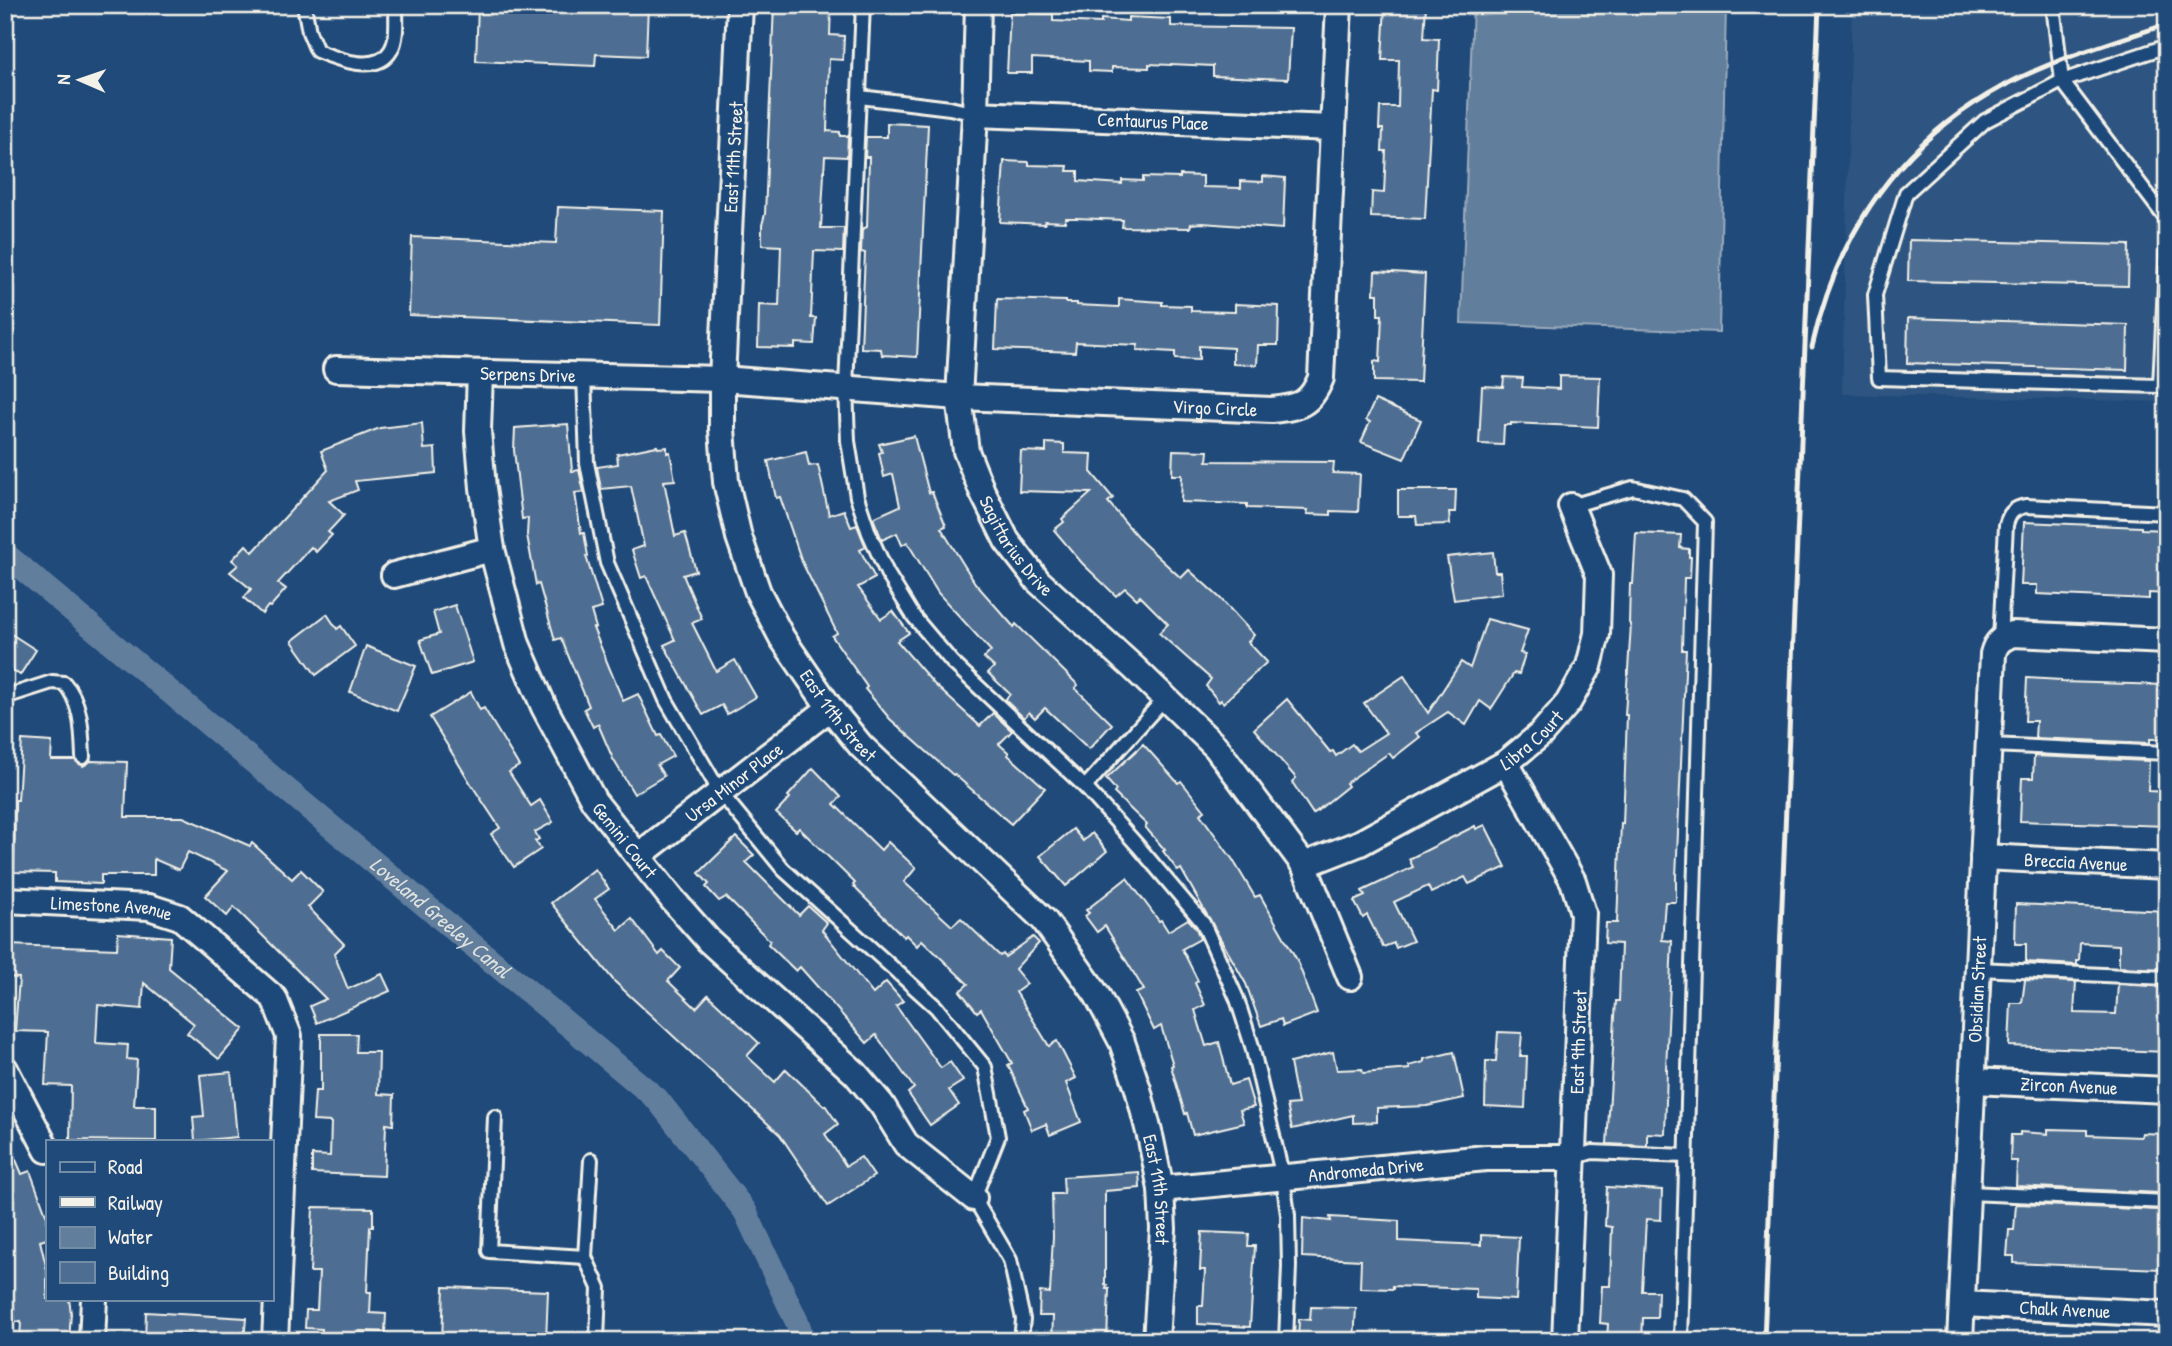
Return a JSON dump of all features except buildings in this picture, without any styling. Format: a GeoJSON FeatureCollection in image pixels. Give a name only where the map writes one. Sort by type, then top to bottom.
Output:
{"type":"FeatureCollection","features":[{"type":"Feature","properties":{"kind":"street","name":"East 11th Street"},"geometry":{"type":"LineString","coordinates":[[740,5],[722,379],[726,482],[738,537],[758,592],[776,626],[830,708],[861,746],[1044,920],[1097,995],[1122,1042],[1152,1140],[1161,1189],[1163,1229],[1156,1341]]}},
{"type":"Feature","properties":{"kind":"street","name":"Sagittarius Drive"},"geometry":{"type":"LineString","coordinates":[[978,5],[975,114],[959,397],[966,451],[1007,541],[1038,581],[1216,747],[1304,865],[1350,977]]}},
{"type":"Feature","properties":{"kind":"street","name":"Virgo Circle"},"geometry":{"type":"LineString","coordinates":[[722,379],[959,397],[1272,410],[1298,407],[1316,390],[1321,378],[1339,5]]}},
{"type":"Feature","properties":{"kind":"street","name":"Centaurus Place"},"geometry":{"type":"LineString","coordinates":[[975,114],[1333,128]]}},
{"type":"Feature","properties":{"kind":"street","name":"Serpens Drive"},"geometry":{"type":"LineString","coordinates":[[336,369],[722,379]]}},
{"type":"Feature","properties":{"kind":"street","name":"Gemini Court"},"geometry":{"type":"LineString","coordinates":[[480,373],[478,431],[483,488],[492,549],[517,644],[544,707],[594,801],[671,899],[709,941],[855,1073],[882,1105],[906,1144],[974,1198]]}},
{"type":"Feature","properties":{"kind":"street","name":"Libra Court"},"geometry":{"type":"LineString","coordinates":[[1304,865],[1360,843],[1506,763],[1541,734],[1568,703],[1589,666],[1597,634],[1599,575],[1571,506]]}},
{"type":"Feature","properties":{"kind":"street"},"geometry":{"type":"LineString","coordinates":[[394,575],[492,549]]}},
{"type":"Feature","properties":{"kind":"street"},"geometry":{"type":"LineString","coordinates":[[2000,639],[2012,634],[2167,641]]}},
{"type":"Feature","properties":{"kind":"street","name":"Obsidian Street"},"geometry":{"type":"LineString","coordinates":[[1961,1341],[1993,654],[2000,639]]}},
{"type":"Feature","properties":{"kind":"street","name":"Ursa Minor Place"},"geometry":{"type":"LineString","coordinates":[[638,856],[830,708]]}},
{"type":"Feature","properties":{"kind":"street","name":"East 9th Street"},"geometry":{"type":"LineString","coordinates":[[1506,763],[1573,881],[1583,913],[1565,1341]]}},
{"type":"Feature","properties":{"kind":"street","name":"Breccia Avenue"},"geometry":{"type":"LineString","coordinates":[[1983,857],[2167,866]]}},
{"type":"Feature","properties":{"kind":"street","name":"Limestone Avenue"},"geometry":{"type":"LineString","coordinates":[[5,900],[149,907],[180,917],[274,998],[289,1036],[275,1341]]}},
{"type":"Feature","properties":{"kind":"street"},"geometry":{"type":"LineString","coordinates":[[5,1069],[46,1148]]}},
{"type":"Feature","properties":{"kind":"street","name":"Zircon Avenue"},"geometry":{"type":"LineString","coordinates":[[1973,1081],[2167,1090]]}},
{"type":"Feature","properties":{"kind":"street","name":"Andromeda Drive"},"geometry":{"type":"LineString","coordinates":[[1161,1189],[1486,1158],[1573,1158]]}},
{"type":"Feature","properties":{"kind":"street"},"geometry":{"type":"LineString","coordinates":[[92,1341],[94,1300]]}},
{"type":"Feature","properties":{"kind":"street","name":"Chalk Avenue"},"geometry":{"type":"LineString","coordinates":[[1962,1304],[2167,1314]]}},
{"type":"Feature","properties":{"kind":"lane"},"geometry":{"type":"LineString","coordinates":[[304,5],[309,32],[317,51],[363,64],[380,60],[391,52],[395,37],[396,5]]}},
{"type":"Feature","properties":{"kind":"lane"},"geometry":{"type":"LineString","coordinates":[[863,5],[846,387],[848,441],[857,497],[887,573],[915,617],[951,662],[1085,787],[1139,846],[1203,923],[1237,999],[1248,1034],[1283,1178],[1288,1215],[1289,1266],[1286,1341]]}},
{"type":"Feature","properties":{"kind":"lane"},"geometry":{"type":"LineString","coordinates":[[2053,5],[2062,81],[2167,220]]}},
{"type":"Feature","properties":{"kind":"lane"},"geometry":{"type":"LineString","coordinates":[[2167,46],[2062,81],[1985,121],[1906,194],[1875,295],[1879,378],[2160,386],[2167,244]]}},
{"type":"Feature","properties":{"kind":"lane"},"geometry":{"type":"LineString","coordinates":[[860,97],[950,108],[975,114]]}},
{"type":"Feature","properties":{"kind":"lane"},"geometry":{"type":"LineString","coordinates":[[584,376],[587,463],[607,563],[666,700],[720,792],[783,869],[936,1007],[985,1067],[998,1137],[974,1198],[1010,1261],[1023,1320],[1021,1341]]}},
{"type":"Feature","properties":{"kind":"lane"},"geometry":{"type":"LineString","coordinates":[[1571,506],[1633,488],[1683,499],[1705,522],[1681,1341]]}},
{"type":"Feature","properties":{"kind":"lane"},"geometry":{"type":"LineString","coordinates":[[2000,639],[2006,525],[2008,516],[2016,508],[2026,506],[2167,513]]}},
{"type":"Feature","properties":{"kind":"lane"},"geometry":{"type":"LineString","coordinates":[[5,697],[52,682],[64,683],[72,691],[82,729],[83,757]]}},
{"type":"Feature","properties":{"kind":"lane"},"geometry":{"type":"LineString","coordinates":[[1085,787],[1165,698]]}},
{"type":"Feature","properties":{"kind":"lane"},"geometry":{"type":"LineString","coordinates":[[1990,745],[2167,754]]}},
{"type":"Feature","properties":{"kind":"lane"},"geometry":{"type":"LineString","coordinates":[[1979,969],[2167,978]]}},
{"type":"Feature","properties":{"kind":"lane"},"geometry":{"type":"LineString","coordinates":[[495,1117],[489,1251],[585,1257]]}},
{"type":"Feature","properties":{"kind":"lane"},"geometry":{"type":"LineString","coordinates":[[1573,1158],[1592,1152],[1686,1156]]}},
{"type":"Feature","properties":{"kind":"lane"},"geometry":{"type":"LineString","coordinates":[[591,1160],[585,1257],[599,1288],[597,1341]]}},
{"type":"Feature","properties":{"kind":"lane"},"geometry":{"type":"LineString","coordinates":[[1969,1193],[2167,1202]]}},
{"type":"Feature","properties":{"kind":"shaded area"},"geometry":{"type":"Polygon","coordinates":[[[1852,5],[2167,5],[2167,402],[1842,394],[1852,5]]]}},
{"type":"Feature","properties":{"kind":"water"},"geometry":{"type":"Polygon","coordinates":[[[1473,5],[1726,5],[1719,332],[1461,323],[1473,5]]]}},
{"type":"Feature","properties":{"kind":"waterway","name":"Loveland Greeley Canal"},"geometry":{"type":"LineString","coordinates":[[5,554],[657,1099],[745,1211],[798,1324],[803,1341]]}},
{"type":"Feature","properties":{"kind":"railway"},"geometry":{"type":"LineString","coordinates":[[1764,1341],[1819,5]]}},
{"type":"Feature","properties":{"kind":"railway"},"geometry":{"type":"LineString","coordinates":[[1812,347],[1824,303],[1859,224],[1910,156],[1942,127],[1977,101],[2017,79],[2072,56],[2167,24]]}}]}
